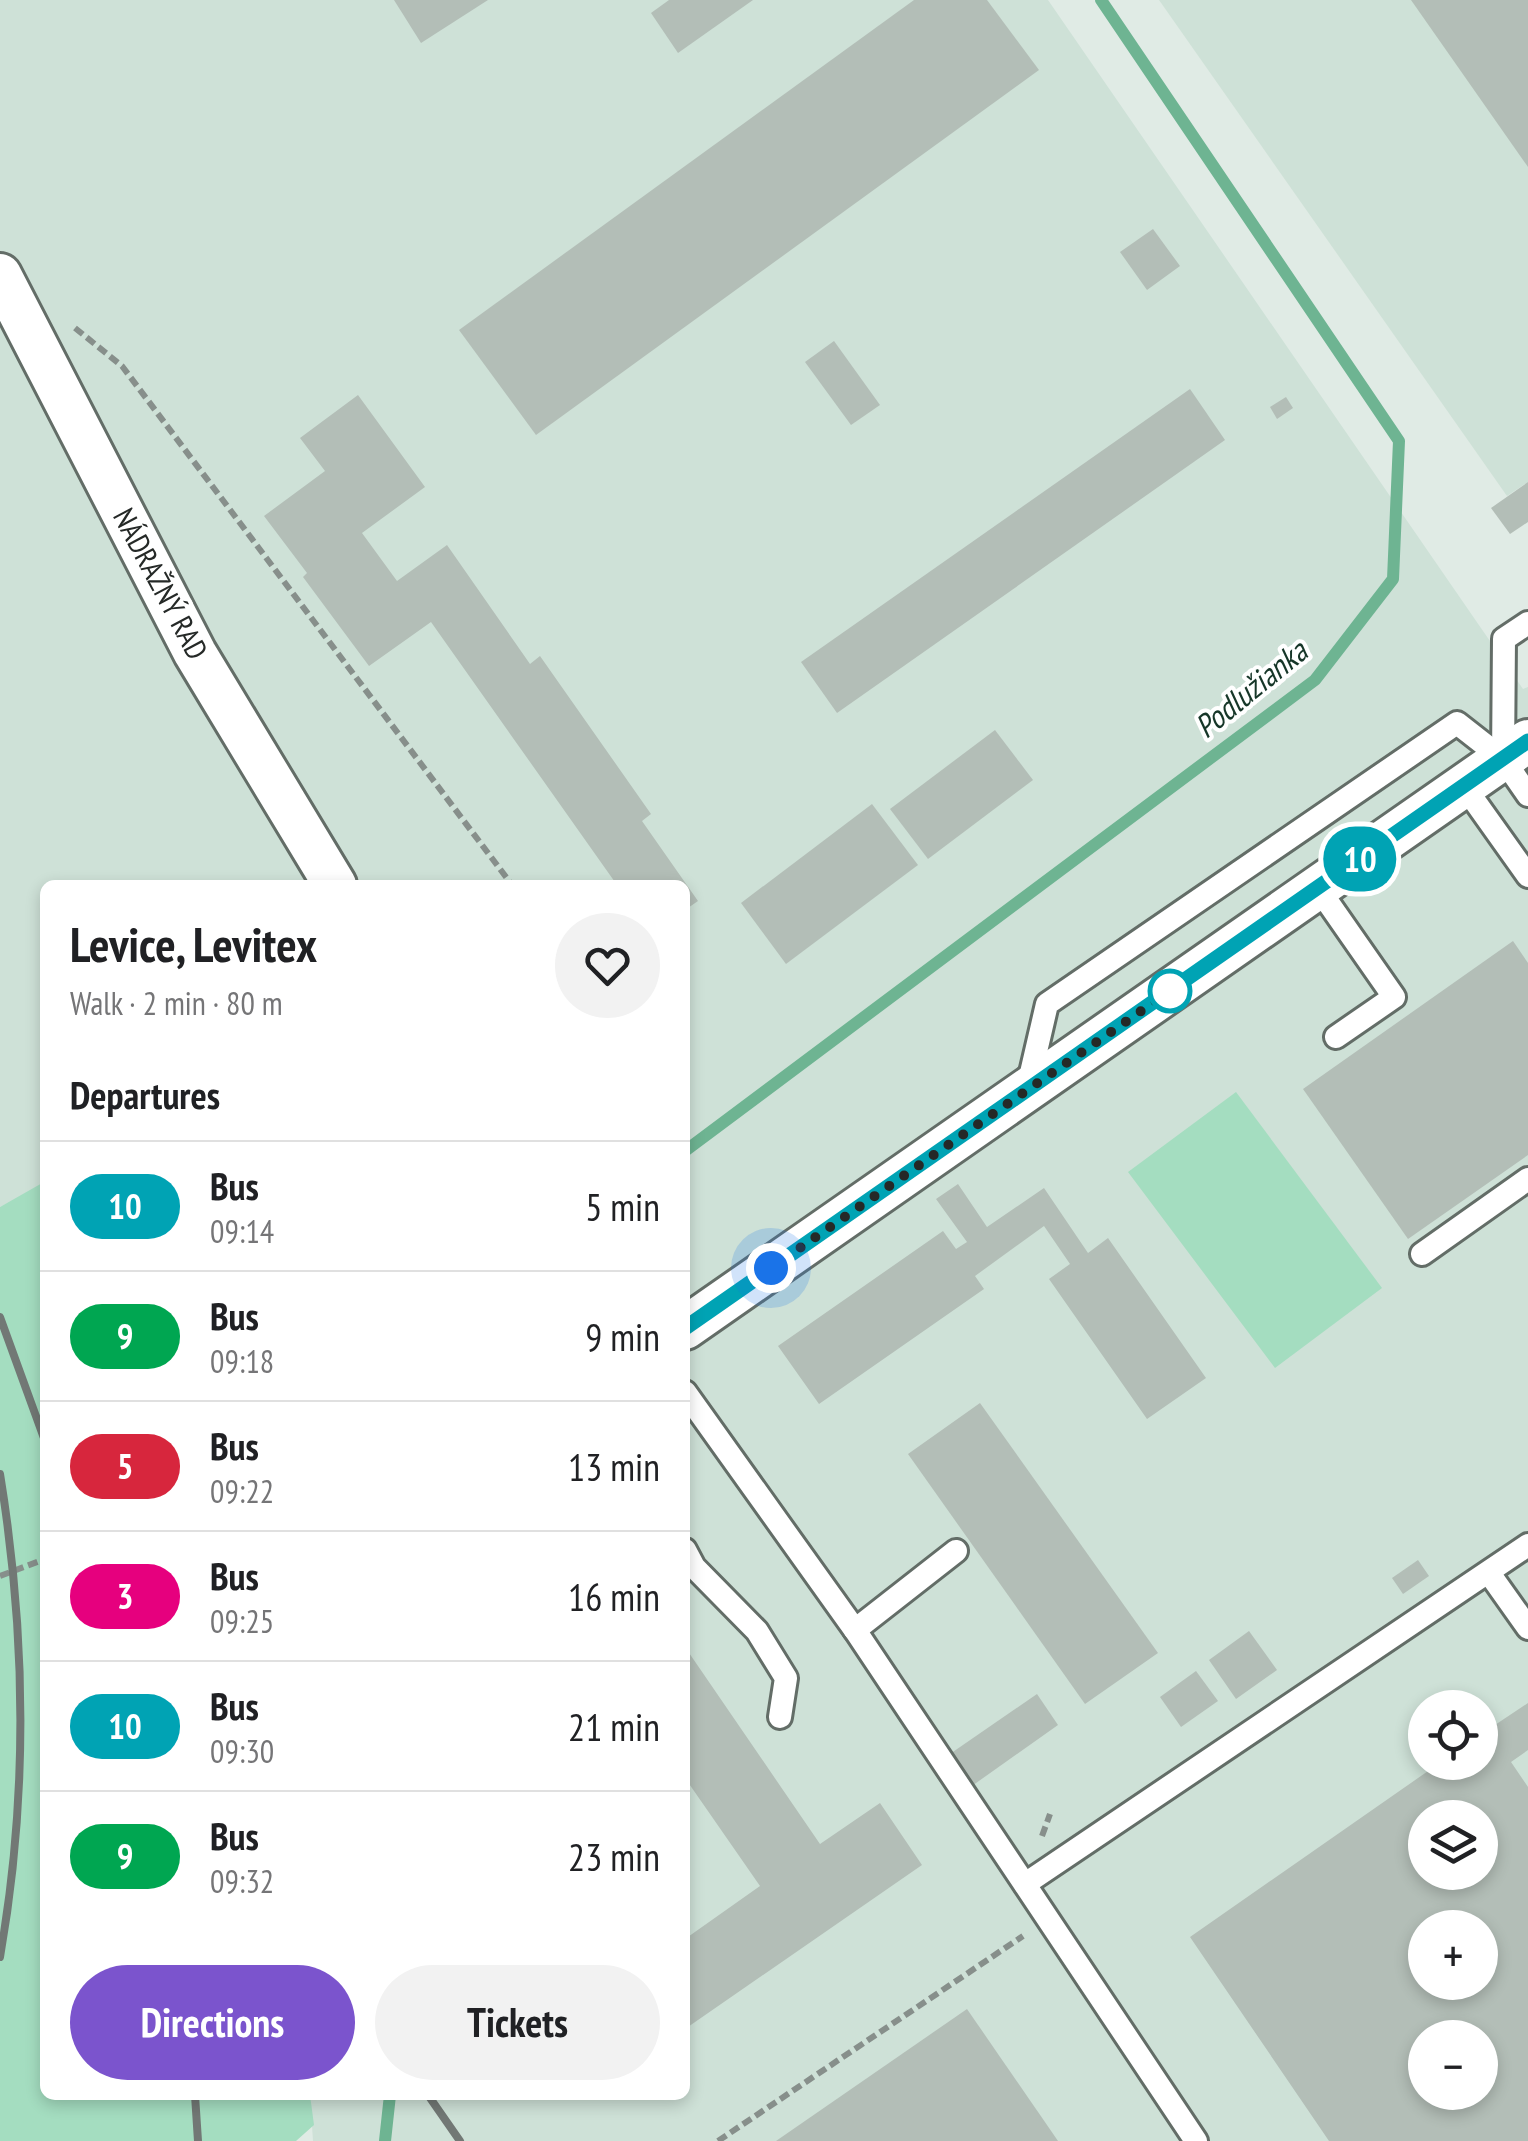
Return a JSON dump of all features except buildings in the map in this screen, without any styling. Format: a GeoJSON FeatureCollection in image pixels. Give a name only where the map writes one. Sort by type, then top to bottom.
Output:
{"type":"FeatureCollection","features":[{"type":"Feature","properties":{"kind":"street","name":"NÁDRAŽNÝ RAD"},"geometry":{"type":"LineString","coordinates":[[0,275],[195,653],[332,880]]}},
{"type":"Feature","properties":{"kind":"street"},"geometry":{"type":"LineString","coordinates":[[690,1325],[1515,750]]}},
{"type":"Feature","properties":{"kind":"lane"},"geometry":{"type":"LineString","coordinates":[[1528,623],[1504,639],[1515,750],[1528,795]]}},
{"type":"Feature","properties":{"kind":"lane"},"geometry":{"type":"LineString","coordinates":[[1028,1089],[1048,1004],[1107,962],[1458,723],[1515,750]]}},
{"type":"Feature","properties":{"kind":"lane"},"geometry":{"type":"LineString","coordinates":[[1464,786],[1528,876]]}},
{"type":"Feature","properties":{"kind":"lane"},"geometry":{"type":"LineString","coordinates":[[1318,888],[1394,997],[1336,1037]]}},
{"type":"Feature","properties":{"kind":"lane"},"geometry":{"type":"LineString","coordinates":[[1422,1254],[1528,1179]]}},
{"type":"Feature","properties":{"kind":"lane"},"geometry":{"type":"LineString","coordinates":[[690,1399],[855,1630],[1196,2141]]}},
{"type":"Feature","properties":{"kind":"lane"},"geometry":{"type":"LineString","coordinates":[[1025,1884],[1528,1545]]}},
{"type":"Feature","properties":{"kind":"lane"},"geometry":{"type":"LineString","coordinates":[[855,1630],[956,1552]]}},
{"type":"Feature","properties":{"kind":"lane"},"geometry":{"type":"LineString","coordinates":[[690,1559],[757,1631],[786,1678],[780,1717]]}},
{"type":"Feature","properties":{"kind":"lane"},"geometry":{"type":"LineString","coordinates":[[1489,1572],[1528,1628]]}},
{"type":"Feature","properties":{"kind":"path"},"geometry":{"type":"LineString","coordinates":[[65,320],[122,366],[508,880]]}},
{"type":"Feature","properties":{"kind":"path"},"geometry":{"type":"LineString","coordinates":[[0,1576],[40,1560]]}},
{"type":"Feature","properties":{"kind":"path"},"geometry":{"type":"LineString","coordinates":[[718,2141],[1049,1918]]}},
{"type":"Feature","properties":{"kind":"shaded area"},"geometry":{"type":"Polygon","coordinates":[[[0,0],[1048,0],[1523,689],[1528,687],[1528,2141],[313,2141],[310,2100],[690,2100],[690,880],[40,880],[40,1187],[0,1207],[0,0]]]}},
{"type":"Feature","properties":{"kind":"shaded area"},"geometry":{"type":"Polygon","coordinates":[[[1159,0],[1528,0],[1528,482],[1507,496],[1159,0]]]}},
{"type":"Feature","properties":{"kind":"green space"},"geometry":{"type":"Polygon","coordinates":[[[1236,1092],[1382,1288],[1275,1368],[1128,1172],[1236,1092]]]}},
{"type":"Feature","properties":{"kind":"green space"},"geometry":{"type":"Polygon","coordinates":[[[40,1184],[40,2100],[311,2100],[314,2125],[296,2141],[0,2141],[0,1207],[40,1184]]]}},
{"type":"Feature","properties":{"kind":"waterway","name":"Podlužianka"},"geometry":{"type":"LineString","coordinates":[[690,1147],[1315,680],[1393,579],[1399,441],[1101,0]]}},
{"type":"Feature","properties":{"kind":"waterway","name":"Podlužianka"},"geometry":{"type":"LineString","coordinates":[[385,2141],[389,2100]]}},
{"type":"Feature","properties":{"kind":"railway"},"geometry":{"type":"LineString","coordinates":[[0,1317],[40,1427]]}},
{"type":"Feature","properties":{"kind":"railway"},"geometry":{"type":"LineString","coordinates":[[0,1474],[15,1595],[20,1716],[15,1837],[0,1957]]}},
{"type":"Feature","properties":{"kind":"railway"},"geometry":{"type":"LineString","coordinates":[[195,2100],[198,2141]]}},
{"type":"Feature","properties":{"kind":"railway"},"geometry":{"type":"LineString","coordinates":[[431,2100],[460,2141]]}},
{"type":"Feature","properties":{"kind":"bus line","name":"10"},"geometry":{"type":"LineString","coordinates":[[690,1325],[1528,741]]}},
{"type":"Feature","properties":{"kind":"route"},"geometry":{"type":"LineString","coordinates":[[771,1268],[1170,991]]}}]}
